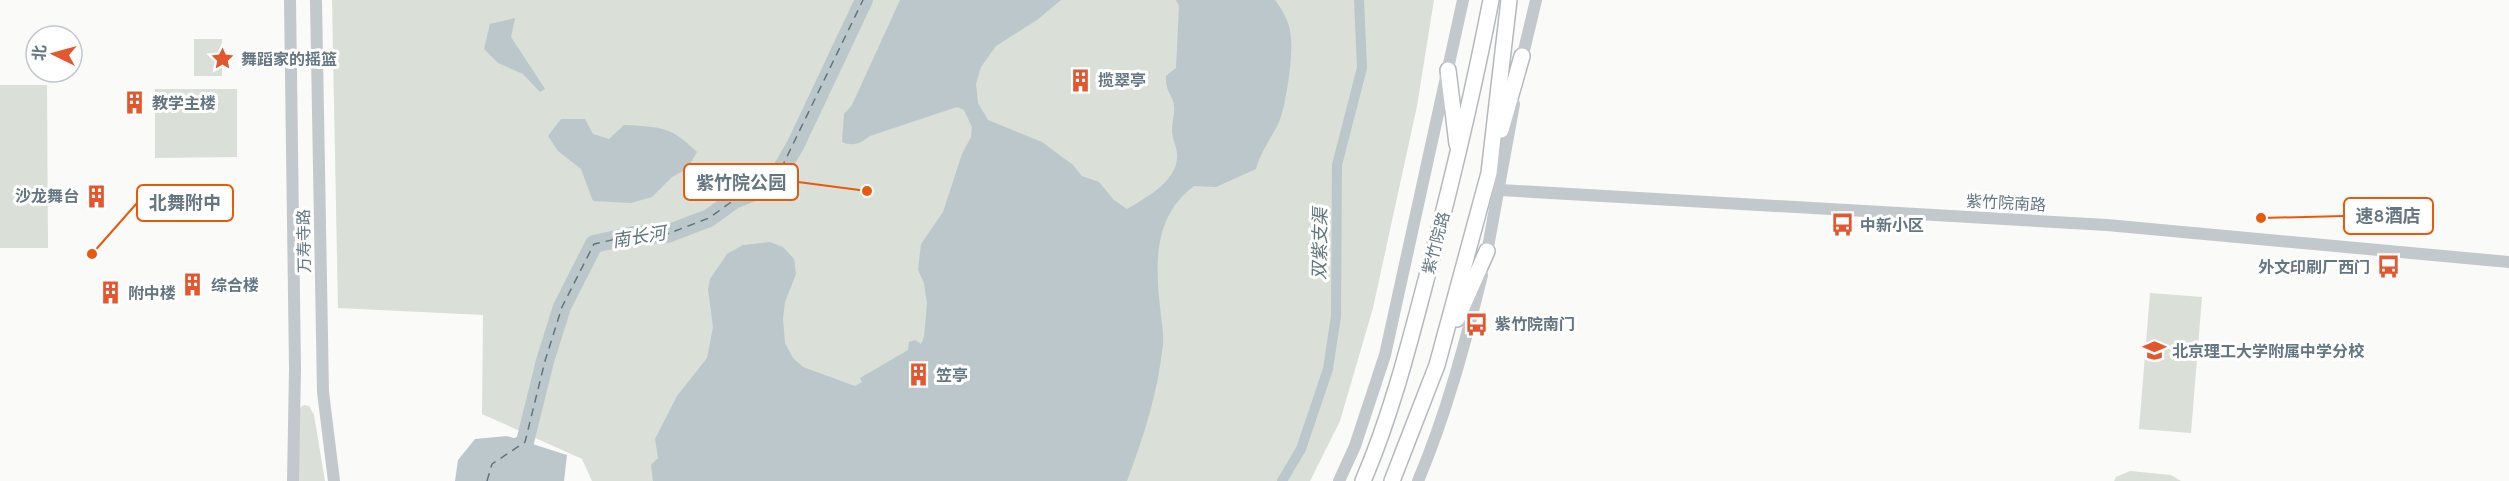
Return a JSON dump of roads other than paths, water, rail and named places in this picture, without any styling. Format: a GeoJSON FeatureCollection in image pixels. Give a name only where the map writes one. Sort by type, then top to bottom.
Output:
{"type":"FeatureCollection","features":[{"type":"Feature","properties":{"kind":"highway","name":"紫竹院路"},"geometry":{"type":"LineString","coordinates":[[1363,481],[1378,447],[1411,334],[1458,156],[1491,0]]}},
{"type":"Feature","properties":{"kind":"highway","name":"紫竹院路"},"geometry":{"type":"LineString","coordinates":[[1392,481],[1437,365],[1489,173],[1509,0]]}},
{"type":"Feature","properties":{"kind":"highway"},"geometry":{"type":"LineString","coordinates":[[1489,173],[1522,56]]}},
{"type":"Feature","properties":{"kind":"highway"},"geometry":{"type":"LineString","coordinates":[[1448,70],[1458,156]]}},
{"type":"Feature","properties":{"kind":"highway"},"geometry":{"type":"LineString","coordinates":[[1437,365],[1487,251]]}},
{"type":"Feature","properties":{"kind":"street","name":"万寿寺路"},"geometry":{"type":"LineString","coordinates":[[290,0],[295,369],[293,481]]}},
{"type":"Feature","properties":{"kind":"street","name":"万寿寺路"},"geometry":{"type":"LineString","coordinates":[[316,0],[323,392],[334,481]]}},
{"type":"Feature","properties":{"kind":"street","name":"紫竹院路"},"geometry":{"type":"LineString","coordinates":[[1339,481],[1355,446],[1385,355],[1463,0]]}},
{"type":"Feature","properties":{"kind":"street"},"geometry":{"type":"LineString","coordinates":[[1418,481],[1439,427],[1470,322],[1500,190],[1522,56],[1536,0]]}},
{"type":"Feature","properties":{"kind":"street","name":"紫竹院南路"},"geometry":{"type":"LineString","coordinates":[[1500,190],[2107,225],[2509,262]]}},
{"type":"Feature","properties":{"kind":"waterway","name":"南长河"},"geometry":{"type":"LineString","coordinates":[[487,481],[492,464],[525,442],[545,361],[562,307],[594,244],[634,235],[667,234],[709,218],[734,200],[759,190],[778,175],[795,146],[864,0]]}},
{"type":"Feature","properties":{"kind":"waterway","name":"双紫支渠"},"geometry":{"type":"LineString","coordinates":[[1282,481],[1301,449],[1328,369],[1336,316],[1337,165],[1362,68],[1359,0]]}},
{"type":"Feature","properties":{"kind":"place","name":"舞蹈家的摇篮"},"geometry":{"type":"Point","coordinates":[223,59]}},
{"type":"Feature","properties":{"kind":"place","name":"揽翠亭"},"geometry":{"type":"Point","coordinates":[1080,80]}},
{"type":"Feature","properties":{"kind":"place","name":"教学主楼"},"geometry":{"type":"Point","coordinates":[134,103]}},
{"type":"Feature","properties":{"kind":"place","name":"紫竹院公园"},"geometry":{"type":"Point","coordinates":[867,191]}},
{"type":"Feature","properties":{"kind":"place","name":"沙龙舞台"},"geometry":{"type":"Point","coordinates":[97,196]}},
{"type":"Feature","properties":{"kind":"place","name":"速8酒店"},"geometry":{"type":"Point","coordinates":[2261,218]}},
{"type":"Feature","properties":{"kind":"place","name":"中新小区"},"geometry":{"type":"Point","coordinates":[1842,225]}},
{"type":"Feature","properties":{"kind":"place","name":"北舞附中"},"geometry":{"type":"Point","coordinates":[92,254]}},
{"type":"Feature","properties":{"kind":"place","name":"外文印刷厂西门"},"geometry":{"type":"Point","coordinates":[2388,267]}},
{"type":"Feature","properties":{"kind":"place","name":"综合楼"},"geometry":{"type":"Point","coordinates":[193,285]}},
{"type":"Feature","properties":{"kind":"place","name":"附中楼"},"geometry":{"type":"Point","coordinates":[110,293]}},
{"type":"Feature","properties":{"kind":"place","name":"紫竹院南门"},"geometry":{"type":"Point","coordinates":[1477,324]}},
{"type":"Feature","properties":{"kind":"place","name":"北京理工大学附属中学分校"},"geometry":{"type":"Point","coordinates":[2154,351]}},
{"type":"Feature","properties":{"kind":"place","name":"笠亭"},"geometry":{"type":"Point","coordinates":[918,375]}}]}
